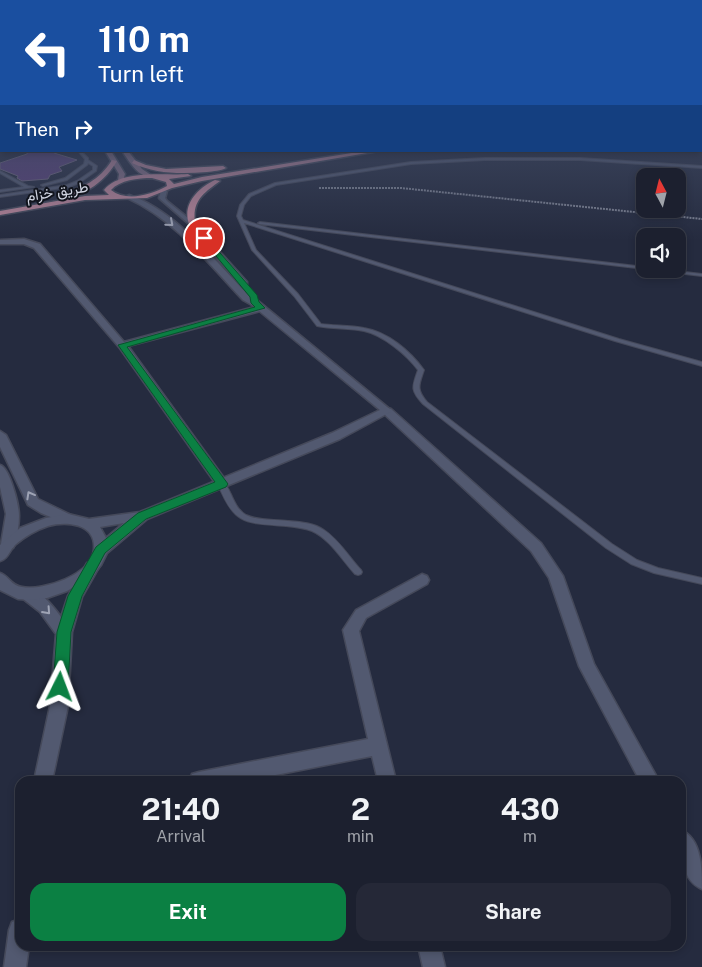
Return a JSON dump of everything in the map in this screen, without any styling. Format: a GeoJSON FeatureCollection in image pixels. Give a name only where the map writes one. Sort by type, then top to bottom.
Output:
{"type":"FeatureCollection","features":[{"type":"Feature","properties":{"kind":"main road"},"geometry":{"type":"LineString","coordinates":[[109,152],[122,174],[121,180]]}},
{"type":"Feature","properties":{"kind":"main road"},"geometry":{"type":"LineString","coordinates":[[126,152],[144,174],[149,176]]}},
{"type":"Feature","properties":{"kind":"main road"},"geometry":{"type":"LineString","coordinates":[[160,178],[185,176],[328,152]]}},
{"type":"Feature","properties":{"kind":"main road"},"geometry":{"type":"LineString","coordinates":[[167,189],[192,181],[370,152]]}},
{"type":"Feature","properties":{"kind":"main road"},"geometry":{"type":"LineString","coordinates":[[62,196],[84,189],[102,179],[108,174],[114,161]]}},
{"type":"Feature","properties":{"kind":"main road"},"geometry":{"type":"LineString","coordinates":[[134,162],[145,168],[158,171],[238,167]]}},
{"type":"Feature","properties":{"kind":"main road"},"geometry":{"type":"LineString","coordinates":[[191,223],[190,210],[198,193],[205,186],[253,171]]}},
{"type":"Feature","properties":{"kind":"main road","name":"طريق خزام"},"geometry":{"type":"LineString","coordinates":[[0,205],[62,196],[109,186],[121,180],[149,176],[160,178]]}},
{"type":"Feature","properties":{"kind":"main road"},"geometry":{"type":"LineString","coordinates":[[160,178],[171,183],[167,189]]}},
{"type":"Feature","properties":{"kind":"main road"},"geometry":{"type":"LineString","coordinates":[[109,186],[107,190],[118,196]]}},
{"type":"Feature","properties":{"kind":"main road","name":"طريق خزام"},"geometry":{"type":"LineString","coordinates":[[0,213],[85,198],[154,195],[167,189]]}},
{"type":"Feature","properties":{"kind":"street"},"geometry":{"type":"LineString","coordinates":[[167,189],[162,198],[165,202],[191,223],[254,296],[258,305]]}},
{"type":"Feature","properties":{"kind":"street"},"geometry":{"type":"LineString","coordinates":[[129,197],[149,205],[194,244],[246,298],[258,305],[387,411],[536,547],[556,576],[587,666],[647,776]]}},
{"type":"Feature","properties":{"kind":"street"},"geometry":{"type":"LineString","coordinates":[[0,242],[20,240],[29,241],[37,246],[122,345],[222,484]]}},
{"type":"Feature","properties":{"kind":"street"},"geometry":{"type":"LineString","coordinates":[[122,345],[258,305]]}},
{"type":"Feature","properties":{"kind":"street"},"geometry":{"type":"LineString","coordinates":[[0,435],[33,502],[46,510],[70,520],[88,524],[142,516],[336,436],[387,411]]}},
{"type":"Feature","properties":{"kind":"street"},"geometry":{"type":"LineString","coordinates":[[0,469],[14,509],[8,544]]}},
{"type":"Feature","properties":{"kind":"street"},"geometry":{"type":"LineString","coordinates":[[45,776],[59,706],[64,632],[75,596],[101,550],[142,516]]}},
{"type":"Feature","properties":{"kind":"street"},"geometry":{"type":"LineString","coordinates":[[0,556],[8,544],[26,530],[48,522],[70,520]]}},
{"type":"Feature","properties":{"kind":"street"},"geometry":{"type":"LineString","coordinates":[[88,524],[99,535],[101,550]]}},
{"type":"Feature","properties":{"kind":"street"},"geometry":{"type":"LineString","coordinates":[[27,594],[52,592],[75,582],[93,566]]}},
{"type":"Feature","properties":{"kind":"street"},"geometry":{"type":"LineString","coordinates":[[386,776],[351,630],[362,614],[422,580]]}},
{"type":"Feature","properties":{"kind":"street"},"geometry":{"type":"LineString","coordinates":[[3,586],[27,594],[45,608],[64,632]]}},
{"type":"Feature","properties":{"kind":"street"},"geometry":{"type":"LineString","coordinates":[[225,776],[378,746]]}},
{"type":"Feature","properties":{"kind":"street"},"geometry":{"type":"LineString","coordinates":[[686,849],[702,879]]}},
{"type":"Feature","properties":{"kind":"street"},"geometry":{"type":"LineString","coordinates":[[15,967],[17,951]]}},
{"type":"Feature","properties":{"kind":"street"},"geometry":{"type":"LineString","coordinates":[[430,951],[434,967]]}},
{"type":"Feature","properties":{"kind":"lane"},"geometry":{"type":"LineString","coordinates":[[0,196],[76,184],[95,170],[95,166],[80,152]]}},
{"type":"Feature","properties":{"kind":"lane"},"geometry":{"type":"LineString","coordinates":[[702,167],[580,159],[485,159],[412,163],[275,184],[250,195],[239,216],[254,250],[296,295],[319,325],[330,328],[365,329],[374,332],[406,353],[416,361],[421,370],[414,385],[416,393],[426,403],[609,546],[634,562],[657,571],[702,581]]}},
{"type":"Feature","properties":{"kind":"lane"},"geometry":{"type":"LineString","coordinates":[[0,192],[62,180],[84,166],[88,161]]}},
{"type":"Feature","properties":{"kind":"lane"},"geometry":{"type":"LineString","coordinates":[[0,172],[28,187]]}},
{"type":"Feature","properties":{"kind":"lane"},"geometry":{"type":"LineString","coordinates":[[241,221],[636,267]]}},
{"type":"Feature","properties":{"kind":"lane"},"geometry":{"type":"LineString","coordinates":[[241,221],[617,340],[702,364]]}},
{"type":"Feature","properties":{"kind":"lane"},"geometry":{"type":"LineString","coordinates":[[293,237],[288,234],[289,231],[306,229]]}},
{"type":"Feature","properties":{"kind":"lane"},"geometry":{"type":"LineString","coordinates":[[686,273],[702,275]]}},
{"type":"Feature","properties":{"kind":"lane"},"geometry":{"type":"LineString","coordinates":[[222,484],[229,502],[237,514],[259,521],[299,524],[321,532],[358,572]]}},
{"type":"Feature","properties":{"kind":"path"},"geometry":{"type":"LineString","coordinates":[[311,189],[339,187],[401,188],[702,220]]}},
{"type":"Feature","properties":{"kind":"building"},"geometry":{"type":"Polygon","coordinates":[[[28,152],[54,152],[77,160],[59,167],[62,171],[50,175],[48,179],[22,181],[17,178],[18,176],[0,169],[0,163],[27,154],[28,152]]]}},
{"type":"Feature","properties":{"kind":"route"},"geometry":{"type":"LineString","coordinates":[[60,687],[64,632],[75,596],[101,550],[142,516],[222,484],[122,345],[261,308],[255,303],[254,296],[204,238]]}}]}
